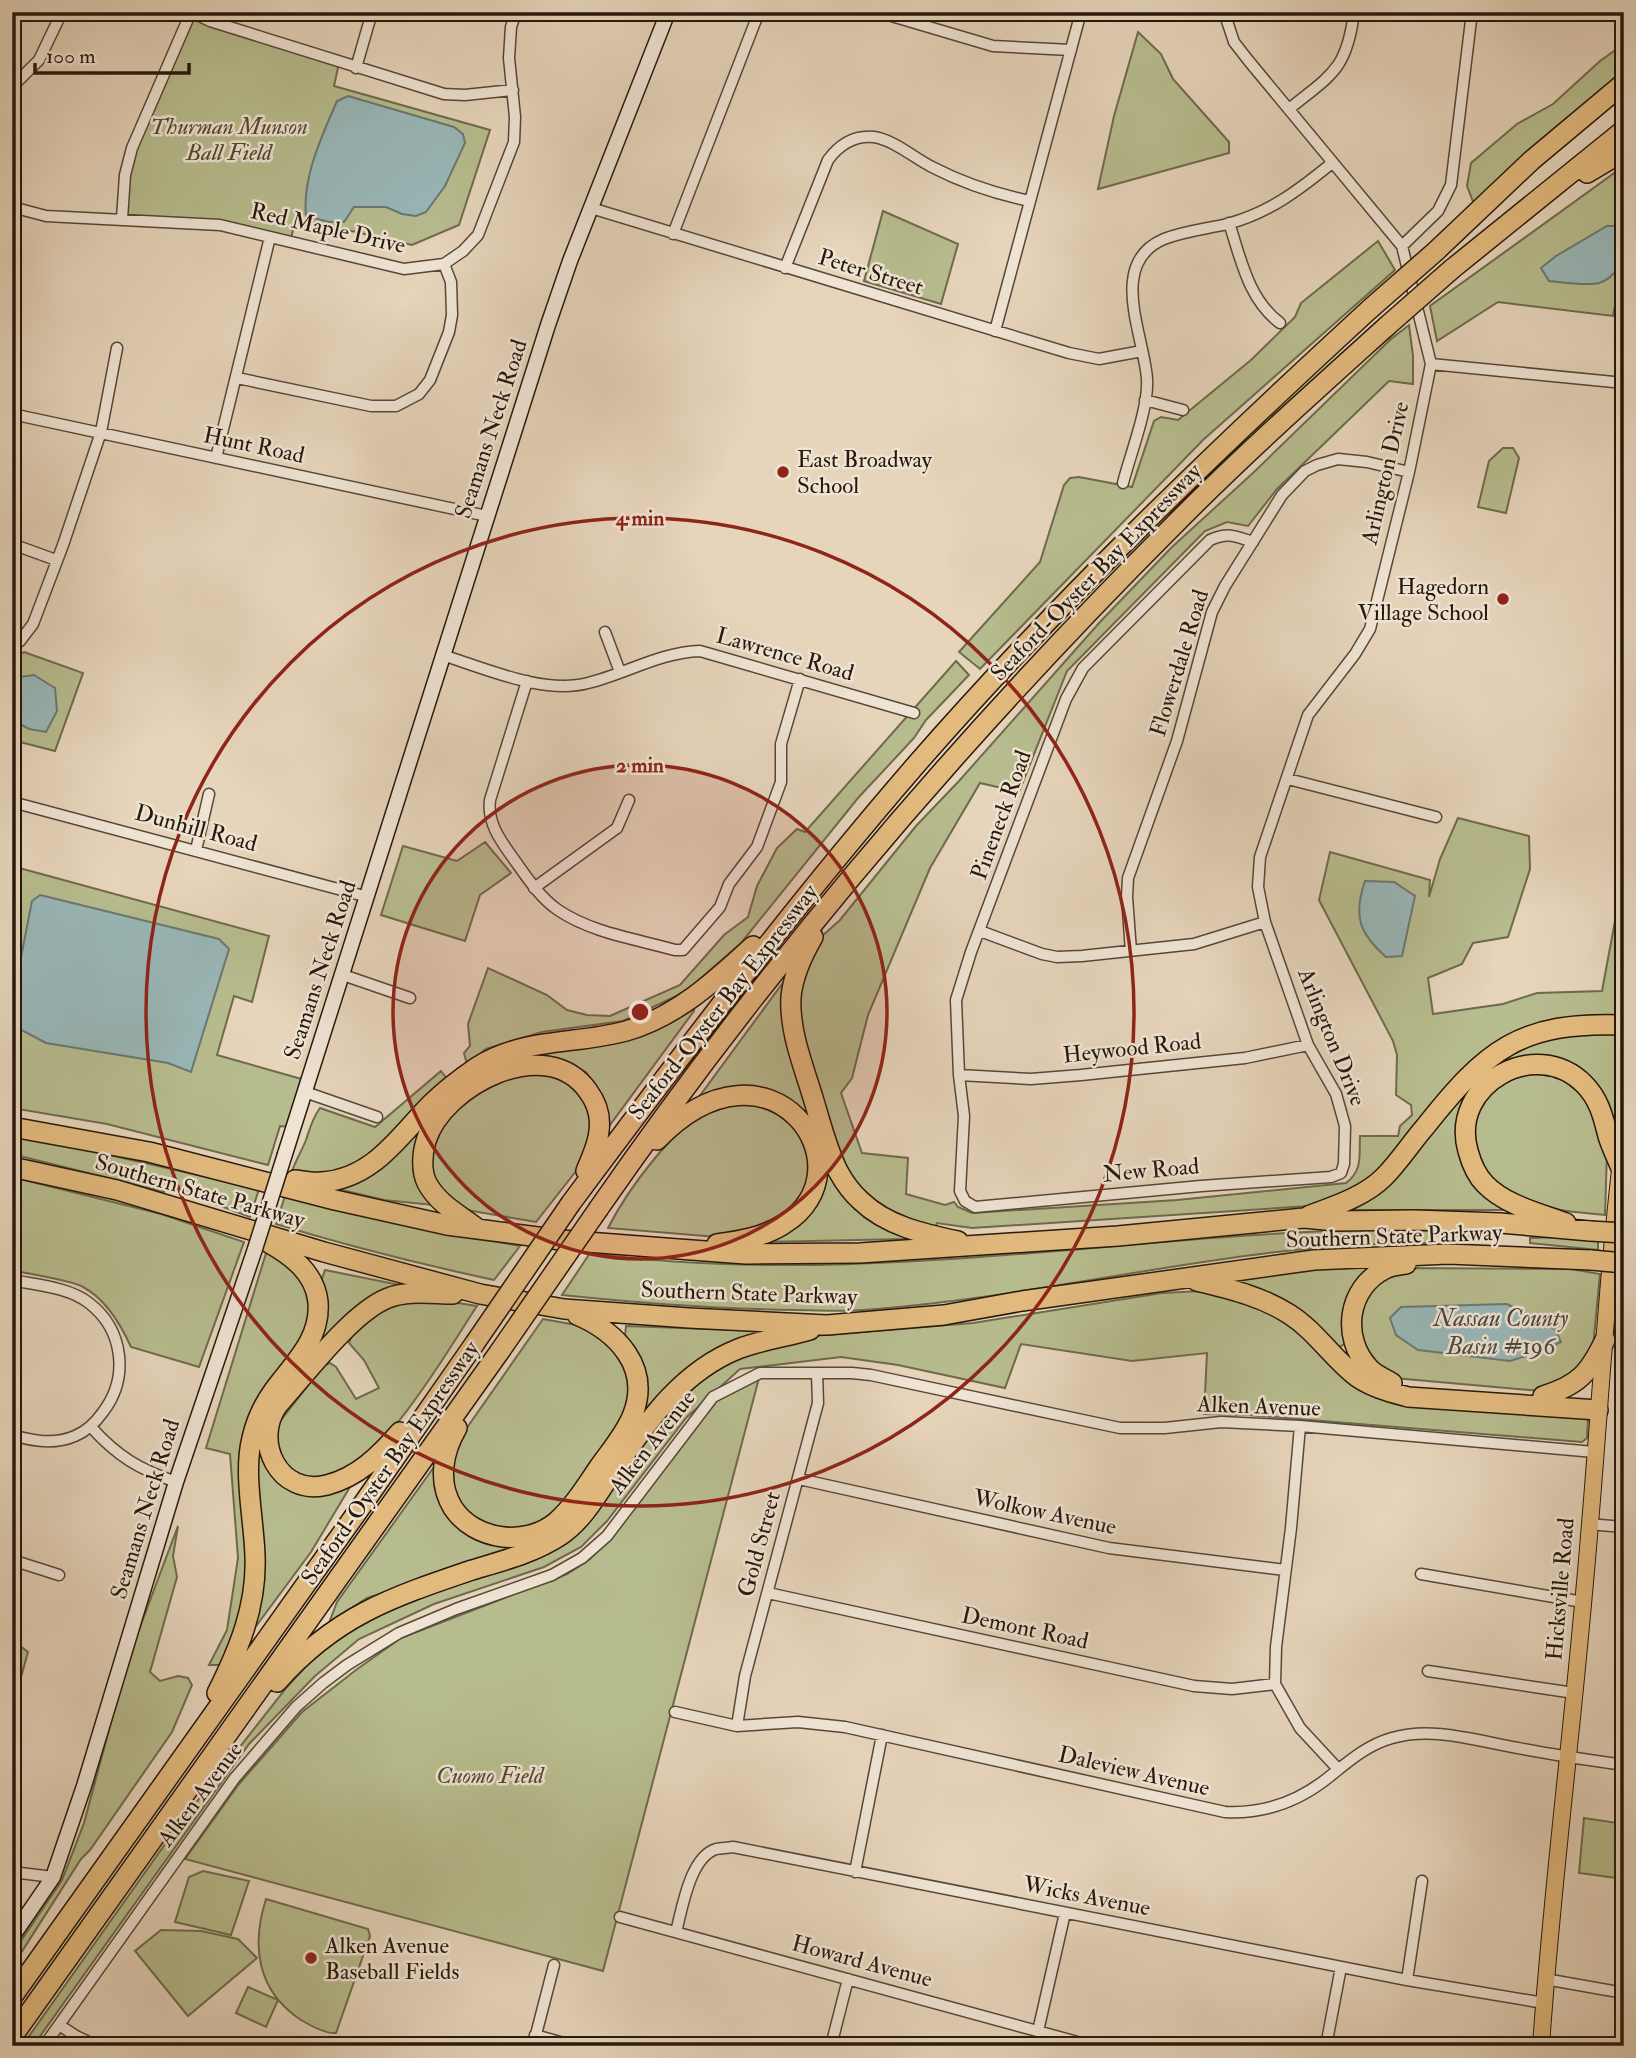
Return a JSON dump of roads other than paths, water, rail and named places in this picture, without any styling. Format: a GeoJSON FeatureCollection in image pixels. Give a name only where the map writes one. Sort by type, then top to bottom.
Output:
{"type":"FeatureCollection","features":[{"type":"Feature","properties":{"kind":"highway"},"geometry":{"type":"LineString","coordinates":[[1436,251],[1532,160],[1624,83]]}},
{"type":"Feature","properties":{"kind":"highway","name":"Seaford-Oyster Bay Expressway"},"geometry":{"type":"LineString","coordinates":[[12,1997],[363,1504],[571,1203],[715,1010],[916,765],[1093,574],[1217,450],[1436,251],[1624,101]]}},
{"type":"Feature","properties":{"kind":"highway","name":"Seaford-Oyster Bay Expressway"},"geometry":{"type":"LineString","coordinates":[[12,2037],[617,1181],[774,970],[934,780],[1109,590],[1242,458],[1452,269],[1624,130]]}},
{"type":"Feature","properties":{"kind":"highway"},"geometry":{"type":"LineString","coordinates":[[1514,218],[1624,150]]}},
{"type":"Feature","properties":{"kind":"highway"},"geometry":{"type":"LineString","coordinates":[[834,900],[797,969],[792,987],[791,1010],[800,1057],[835,1164],[852,1192],[877,1214],[911,1229],[979,1246]]}},
{"type":"Feature","properties":{"kind":"highway"},"geometry":{"type":"LineString","coordinates":[[219,1170],[322,1182],[349,1176],[368,1167],[388,1152],[431,1105],[479,1066],[524,1047],[602,1036],[627,1031],[650,1022],[674,1009],[722,974],[801,902]]}},
{"type":"Feature","properties":{"kind":"highway"},"geometry":{"type":"LineString","coordinates":[[1304,1218],[1358,1196],[1383,1178],[1458,1084],[1502,1048],[1525,1037],[1564,1027],[1624,1025]]}},
{"type":"Feature","properties":{"kind":"highway"},"geometry":{"type":"LineString","coordinates":[[1590,1231],[1517,1205],[1484,1183],[1471,1163],[1465,1142],[1470,1106],[1483,1087],[1500,1073],[1516,1066],[1545,1064],[1568,1072],[1583,1082],[1600,1106],[1608,1137],[1622,1163]]}},
{"type":"Feature","properties":{"kind":"highway"},"geometry":{"type":"LineString","coordinates":[[479,1230],[446,1206],[429,1186],[422,1167],[424,1147],[434,1123],[451,1102],[484,1079],[514,1068],[541,1066],[568,1073],[584,1085],[595,1100],[600,1118],[596,1148],[571,1203]]}},
{"type":"Feature","properties":{"kind":"highway"},"geometry":{"type":"LineString","coordinates":[[617,1181],[680,1119],[691,1111],[720,1100],[743,1095],[769,1098],[785,1105],[802,1121],[814,1144],[816,1173],[811,1193],[796,1215],[776,1229],[749,1239],[678,1249]]}},
{"type":"Feature","properties":{"kind":"highway","name":"Southern State Parkway"},"geometry":{"type":"LineString","coordinates":[[12,1127],[149,1152],[383,1211],[479,1230],[561,1240],[678,1249],[805,1254],[979,1246],[1304,1218],[1336,1221],[1487,1223],[1624,1233]]}},
{"type":"Feature","properties":{"kind":"highway","name":"Southern State Parkway"},"geometry":{"type":"LineString","coordinates":[[12,1167],[117,1190],[480,1294],[564,1309],[689,1318],[827,1325],[944,1315],[1022,1301],[1314,1260],[1448,1254],[1624,1263]]}},
{"type":"Feature","properties":{"kind":"highway"},"geometry":{"type":"LineString","coordinates":[[191,1746],[233,1660],[251,1609],[256,1582],[256,1556],[249,1464],[250,1443],[258,1417],[273,1392],[304,1352],[315,1330],[318,1315],[315,1287],[299,1262],[237,1226]]}},
{"type":"Feature","properties":{"kind":"highway"},"geometry":{"type":"LineString","coordinates":[[1448,1254],[1386,1268],[1362,1289],[1351,1315],[1351,1333],[1357,1351],[1376,1374],[1398,1386],[1544,1396],[1598,1406]]}},
{"type":"Feature","properties":{"kind":"highway"},"geometry":{"type":"LineString","coordinates":[[1189,1278],[1259,1297],[1290,1314],[1312,1331],[1356,1376],[1380,1390],[1408,1397],[1598,1406]]}},
{"type":"Feature","properties":{"kind":"highway"},"geometry":{"type":"LineString","coordinates":[[475,1343],[383,1451],[365,1467],[345,1478],[325,1486],[296,1482],[278,1468],[270,1455],[266,1436],[270,1416],[364,1311],[389,1297],[404,1294],[480,1294]]}},
{"type":"Feature","properties":{"kind":"highway"},"geometry":{"type":"LineString","coordinates":[[500,1350],[448,1443],[443,1481],[448,1500],[459,1516],[476,1530],[494,1536],[517,1537],[531,1535],[554,1524],[569,1510],[625,1430],[637,1400],[636,1369],[621,1343],[594,1322],[564,1309]]}},
{"type":"Feature","properties":{"kind":"highway"},"geometry":{"type":"LineString","coordinates":[[209,1759],[305,1653],[353,1617],[407,1591],[529,1552],[563,1534],[586,1509],[653,1414],[686,1381],[709,1364],[764,1340],[827,1325]]}},
{"type":"Feature","properties":{"kind":"highway"},"geometry":{"type":"LineString","coordinates":[[1544,1396],[1566,1389],[1583,1375],[1595,1360],[1605,1339]]}},
{"type":"Feature","properties":{"kind":"main road","name":"Seamans Neck Road"},"geometry":{"type":"LineString","coordinates":[[12,1937],[53,1877],[84,1786],[176,1482],[344,975],[486,516],[557,301],[668,12]]}},
{"type":"Feature","properties":{"kind":"main road","name":"Hicksville Road"},"geometry":{"type":"LineString","coordinates":[[1541,2046],[1545,1979],[1584,1602],[1594,1452],[1624,1135]]}},
{"type":"Feature","properties":{"kind":"street"},"geometry":{"type":"LineString","coordinates":[[12,87],[39,60],[62,12]]}},
{"type":"Feature","properties":{"kind":"street"},"geometry":{"type":"LineString","coordinates":[[122,219],[125,175],[132,148],[191,12],[210,21],[444,94],[465,95],[513,90]]}},
{"type":"Feature","properties":{"kind":"street"},"geometry":{"type":"LineString","coordinates":[[356,68],[372,12]]}},
{"type":"Feature","properties":{"kind":"street"},"geometry":{"type":"LineString","coordinates":[[237,378],[371,406],[396,406],[419,394],[430,380],[449,331],[452,315],[451,282],[444,264],[463,251],[478,235],[514,142],[509,42],[516,12]]}},
{"type":"Feature","properties":{"kind":"street"},"geometry":{"type":"LineString","coordinates":[[673,234],[759,12]]}},
{"type":"Feature","properties":{"kind":"street"},"geometry":{"type":"LineString","coordinates":[[878,12],[993,46],[1071,50]]}},
{"type":"Feature","properties":{"kind":"street"},"geometry":{"type":"LineString","coordinates":[[995,331],[1081,12]]}},
{"type":"Feature","properties":{"kind":"street","name":"Arlington Drive"},"geometry":{"type":"LineString","coordinates":[[1224,12],[1234,42],[1402,246],[1431,364],[1409,472],[1370,629],[1355,654],[1308,715],[1261,858],[1258,887],[1265,922],[1308,1045],[1336,1094],[1345,1126],[1344,1164],[1341,1173]]}},
{"type":"Feature","properties":{"kind":"street"},"geometry":{"type":"LineString","coordinates":[[1289,109],[1331,75],[1340,64],[1347,52],[1354,12]]}},
{"type":"Feature","properties":{"kind":"street"},"geometry":{"type":"LineString","coordinates":[[1402,246],[1438,211],[1451,185],[1472,12]]}},
{"type":"Feature","properties":{"kind":"street"},"geometry":{"type":"LineString","coordinates":[[785,268],[828,160],[838,147],[853,139],[872,137],[885,140],[950,176],[1030,201]]}},
{"type":"Feature","properties":{"kind":"street"},"geometry":{"type":"LineString","coordinates":[[1123,483],[1145,400],[1147,380],[1132,293],[1133,275],[1139,259],[1151,247],[1165,239],[1229,223],[1270,209],[1286,200],[1332,163]]}},
{"type":"Feature","properties":{"kind":"street","name":"Red Maple Drive"},"geometry":{"type":"LineString","coordinates":[[12,207],[46,216],[220,225],[404,269],[444,264]]}},
{"type":"Feature","properties":{"kind":"street","name":"Peter Street"},"geometry":{"type":"LineString","coordinates":[[591,208],[1089,358],[1115,357],[1142,351]]}},
{"type":"Feature","properties":{"kind":"street"},"geometry":{"type":"LineString","coordinates":[[1229,223],[1252,291],[1260,304],[1280,323]]}},
{"type":"Feature","properties":{"kind":"street"},"geometry":{"type":"LineString","coordinates":[[216,458],[270,237]]}},
{"type":"Feature","properties":{"kind":"street"},"geometry":{"type":"LineString","coordinates":[[12,647],[33,624],[57,560],[101,432],[117,348]]}},
{"type":"Feature","properties":{"kind":"street"},"geometry":{"type":"LineString","coordinates":[[1431,364],[1624,383]]}},
{"type":"Feature","properties":{"kind":"street"},"geometry":{"type":"LineString","coordinates":[[1145,400],[1183,410]]}},
{"type":"Feature","properties":{"kind":"street","name":"Hunt Road"},"geometry":{"type":"LineString","coordinates":[[12,414],[486,516]]}},
{"type":"Feature","properties":{"kind":"street","name":"Flowerdale Road"},"geometry":{"type":"LineString","coordinates":[[1131,951],[1128,878],[1177,741],[1212,612],[1291,484],[1317,465],[1338,459],[1367,462],[1409,472]]}},
{"type":"Feature","properties":{"kind":"street","name":"Pineneck Road"},"geometry":{"type":"LineString","coordinates":[[965,1201],[960,1191],[964,1116],[959,1075],[956,1000],[971,952],[1066,699],[1083,668],[1210,541],[1230,534],[1253,542]]}},
{"type":"Feature","properties":{"kind":"street"},"geometry":{"type":"LineString","coordinates":[[12,544],[57,560]]}},
{"type":"Feature","properties":{"kind":"street"},"geometry":{"type":"LineString","coordinates":[[605,632],[620,672]]}},
{"type":"Feature","properties":{"kind":"street","name":"Lawrence Road"},"geometry":{"type":"LineString","coordinates":[[442,655],[527,681],[569,687],[587,684],[682,652],[700,651],[914,713]]}},
{"type":"Feature","properties":{"kind":"street"},"geometry":{"type":"LineString","coordinates":[[527,681],[497,774],[489,809],[500,841],[534,888],[557,909],[586,925],[683,950],[720,907],[729,884],[757,847],[781,782],[781,744],[800,680]]}},
{"type":"Feature","properties":{"kind":"street"},"geometry":{"type":"LineString","coordinates":[[1288,779],[1436,817]]}},
{"type":"Feature","properties":{"kind":"street"},"geometry":{"type":"LineString","coordinates":[[196,850],[209,794]]}},
{"type":"Feature","properties":{"kind":"street"},"geometry":{"type":"LineString","coordinates":[[534,888],[617,828],[629,800]]}},
{"type":"Feature","properties":{"kind":"street","name":"Dunhill Road"},"geometry":{"type":"LineString","coordinates":[[12,802],[368,897]]}},
{"type":"Feature","properties":{"kind":"street"},"geometry":{"type":"LineString","coordinates":[[980,931],[1057,957],[1194,944],[1265,922]]}},
{"type":"Feature","properties":{"kind":"street"},"geometry":{"type":"LineString","coordinates":[[344,975],[410,998]]}},
{"type":"Feature","properties":{"kind":"street","name":"Heywood Road"},"geometry":{"type":"LineString","coordinates":[[959,1075],[1031,1079],[1081,1075],[1245,1058],[1308,1045]]}},
{"type":"Feature","properties":{"kind":"street"},"geometry":{"type":"LineString","coordinates":[[305,1092],[377,1117]]}},
{"type":"Feature","properties":{"kind":"street","name":"New Road"},"geometry":{"type":"LineString","coordinates":[[965,1201],[975,1207],[1331,1177],[1341,1173]]}},
{"type":"Feature","properties":{"kind":"street"},"geometry":{"type":"LineString","coordinates":[[12,1280],[72,1293],[87,1301],[101,1314],[110,1328],[120,1353],[119,1381],[113,1399],[91,1427],[76,1436],[47,1442],[12,1435]]}},
{"type":"Feature","properties":{"kind":"street","name":"Alken Avenue"},"geometry":{"type":"LineString","coordinates":[[44,2046],[232,1782],[296,1707],[347,1665],[399,1633],[456,1608],[552,1575],[582,1558],[607,1536],[713,1397],[760,1373],[871,1375],[1120,1428],[1164,1428],[1221,1422],[1300,1426],[1594,1452]]}},
{"type":"Feature","properties":{"kind":"street","name":"Gold Street"},"geometry":{"type":"LineString","coordinates":[[737,1726],[745,1676],[818,1403],[817,1373]]}},
{"type":"Feature","properties":{"kind":"street"},"geometry":{"type":"LineString","coordinates":[[1300,1426],[1276,1647],[1275,1684],[1294,1719],[1338,1769]]}},
{"type":"Feature","properties":{"kind":"street"},"geometry":{"type":"LineString","coordinates":[[91,1427],[123,1458],[143,1470],[176,1482]]}},
{"type":"Feature","properties":{"kind":"street","name":"Wolkow Avenue"},"geometry":{"type":"LineString","coordinates":[[799,1479],[1120,1550],[1285,1570]]}},
{"type":"Feature","properties":{"kind":"street"},"geometry":{"type":"LineString","coordinates":[[1588,1524],[1624,1527]]}},
{"type":"Feature","properties":{"kind":"street"},"geometry":{"type":"LineString","coordinates":[[12,1560],[59,1575]]}},
{"type":"Feature","properties":{"kind":"street"},"geometry":{"type":"LineString","coordinates":[[1422,1574],[1584,1602]]}},
{"type":"Feature","properties":{"kind":"street","name":"Demont Road"},"geometry":{"type":"LineString","coordinates":[[768,1593],[1194,1686],[1232,1689],[1275,1684]]}},
{"type":"Feature","properties":{"kind":"street"},"geometry":{"type":"LineString","coordinates":[[1428,1671],[1574,1693]]}},
{"type":"Feature","properties":{"kind":"street","name":"Daleview Avenue"},"geometry":{"type":"LineString","coordinates":[[675,1712],[737,1726],[812,1723],[881,1735],[1225,1812],[1254,1811],[1289,1802],[1316,1787],[1353,1757],[1379,1743],[1403,1735],[1428,1732],[1567,1758],[1624,1765]]}},
{"type":"Feature","properties":{"kind":"street"},"geometry":{"type":"LineString","coordinates":[[855,1872],[881,1735]]}},
{"type":"Feature","properties":{"kind":"street","name":"Wicks Avenue"},"geometry":{"type":"LineString","coordinates":[[676,1932],[694,1870],[703,1857],[717,1849],[733,1847],[1407,1980],[1544,2003]]}},
{"type":"Feature","properties":{"kind":"street"},"geometry":{"type":"LineString","coordinates":[[12,1872],[53,1877]]}},
{"type":"Feature","properties":{"kind":"street"},"geometry":{"type":"LineString","coordinates":[[1407,1980],[1422,1881]]}},
{"type":"Feature","properties":{"kind":"street"},"geometry":{"type":"LineString","coordinates":[[1038,2031],[1065,1913]]}},
{"type":"Feature","properties":{"kind":"street","name":"Howard Avenue"},"geometry":{"type":"LineString","coordinates":[[620,1917],[1092,2046]]}},
{"type":"Feature","properties":{"kind":"street"},"geometry":{"type":"LineString","coordinates":[[554,1965],[534,2041],[574,2046]]}},
{"type":"Feature","properties":{"kind":"street"},"geometry":{"type":"LineString","coordinates":[[1326,2046],[1341,1967]]}},
{"type":"Feature","properties":{"kind":"street"},"geometry":{"type":"LineString","coordinates":[[831,2046],[848,1979]]}},
{"type":"Feature","properties":{"kind":"street"},"geometry":{"type":"LineString","coordinates":[[1545,1979],[1624,1993]]}},
{"type":"Feature","properties":{"kind":"street"},"geometry":{"type":"LineString","coordinates":[[59,2025],[97,2046]]}},
{"type":"Feature","properties":{"kind":"water"},"geometry":{"type":"Polygon","coordinates":[[[348,96],[454,127],[463,134],[465,143],[445,186],[426,212],[416,216],[402,214],[386,207],[354,207],[344,222],[329,222],[306,216],[307,186],[314,157],[337,101],[348,96]]]}},
{"type":"Feature","properties":{"kind":"water"},"geometry":{"type":"Polygon","coordinates":[[[1607,226],[1624,226],[1621,259],[1613,274],[1594,284],[1549,281],[1541,268],[1607,226]]]}},
{"type":"Feature","properties":{"kind":"water"},"geometry":{"type":"Polygon","coordinates":[[[34,675],[55,688],[57,711],[46,732],[29,729],[12,720],[12,678],[34,675]]]}},
{"type":"Feature","properties":{"kind":"water"},"geometry":{"type":"Polygon","coordinates":[[[1365,881],[1394,882],[1415,896],[1402,956],[1386,957],[1364,932],[1359,904],[1365,881]]]}},
{"type":"Feature","properties":{"kind":"water"},"geometry":{"type":"Polygon","coordinates":[[[40,895],[219,939],[229,949],[191,1072],[168,1063],[46,1043],[12,1025],[12,1003],[32,901],[40,895]]]}},
{"type":"Feature","properties":{"kind":"water","name":"Nassau County Basin #196"},"geometry":{"type":"Polygon","coordinates":[[[1507,1304],[1555,1329],[1561,1342],[1510,1361],[1418,1350],[1396,1335],[1390,1318],[1401,1307],[1507,1304]]]}},
{"type":"Feature","properties":{"kind":"place","name":"East Broadway School"},"geometry":{"type":"Point","coordinates":[783,472]}},
{"type":"Feature","properties":{"kind":"place","name":"Hagedorn Village School"},"geometry":{"type":"Point","coordinates":[1503,599]}},
{"type":"Feature","properties":{"kind":"place","name":"Alken Avenue Baseball Fields"},"geometry":{"type":"Point","coordinates":[311,1958]}},
{"type":"Feature","properties":{"kind":"park label","name":"Thurman Munson Ball Field"},"geometry":{"type":"Point","coordinates":[229,139]}},
{"type":"Feature","properties":{"kind":"park label","name":"Cuomo Field"},"geometry":{"type":"Point","coordinates":[490,1775]}}]}
